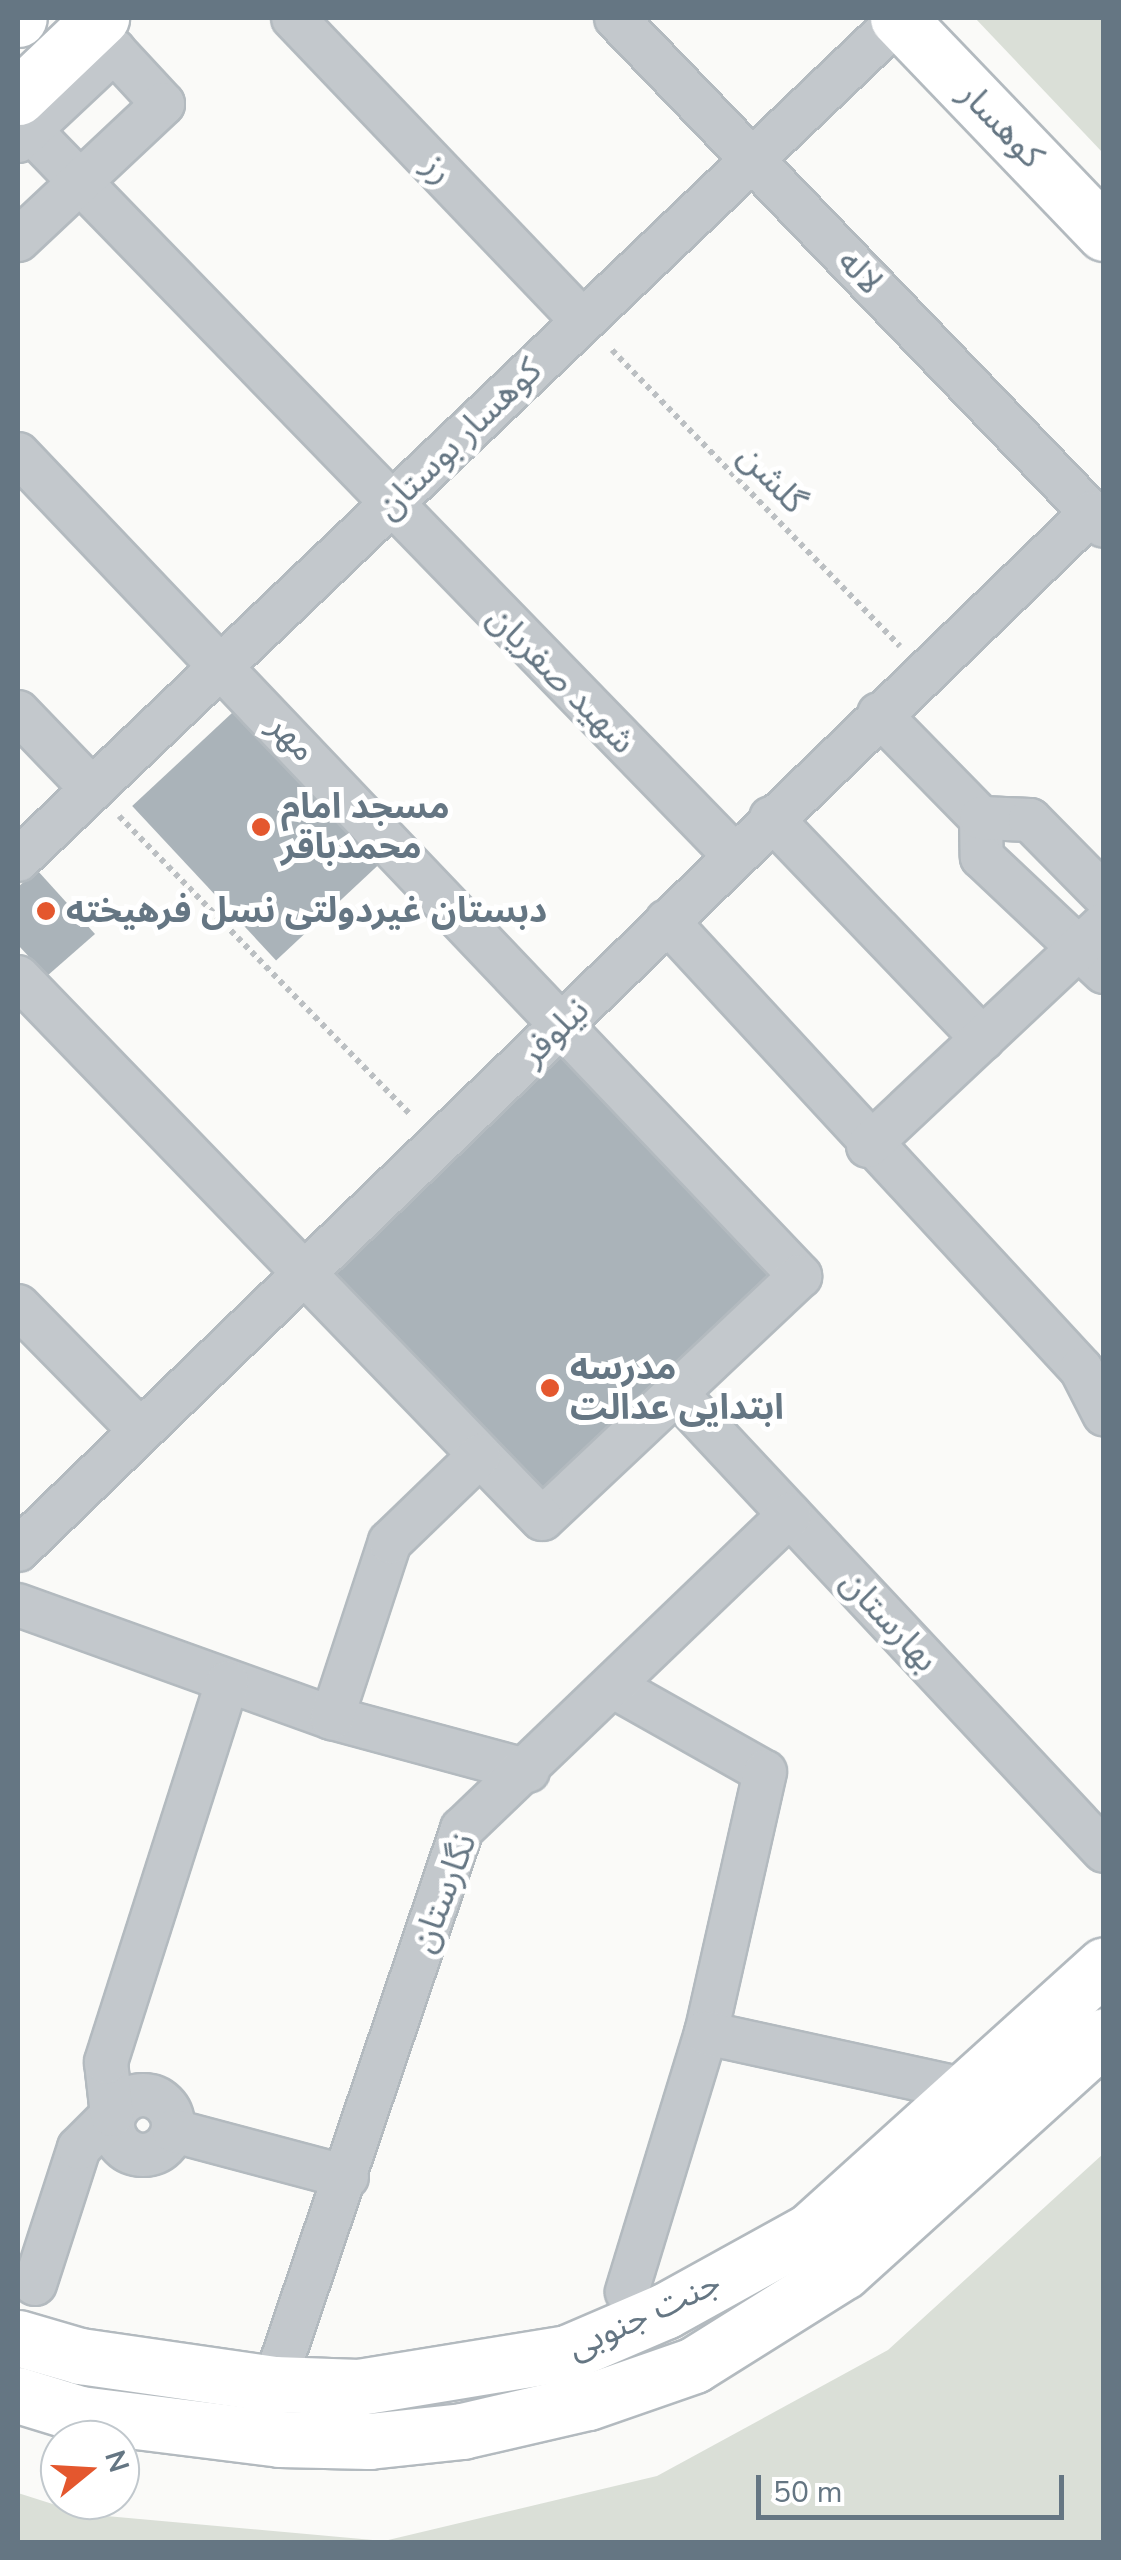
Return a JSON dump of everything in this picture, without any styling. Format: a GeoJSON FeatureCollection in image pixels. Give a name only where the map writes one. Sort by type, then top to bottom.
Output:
{"type":"FeatureCollection","features":[{"type":"Feature","properties":{"kind":"main road"},"geometry":{"type":"LineString","coordinates":[[20,121],[101,18]]}},
{"type":"Feature","properties":{"kind":"main road","name":"کوهسار"},"geometry":{"type":"LineString","coordinates":[[899,18],[1104,233]]}},
{"type":"Feature","properties":{"kind":"main road","name":"جنت جنوبی"},"geometry":{"type":"LineString","coordinates":[[18,2338],[80,2356],[274,2384],[359,2387],[442,2378],[567,2354],[665,2312],[810,2231],[1104,1965]]}},
{"type":"Feature","properties":{"kind":"main road","name":"جنت جنوبی"},"geometry":{"type":"LineString","coordinates":[[18,2395],[80,2414],[244,2435],[369,2440],[462,2431],[588,2402],[694,2365],[844,2272],[1104,2036]]}},
{"type":"Feature","properties":{"kind":"street","name":"رز"},"geometry":{"type":"LineString","coordinates":[[293,18],[584,320]]}},
{"type":"Feature","properties":{"kind":"street","name":"لاله"},"geometry":{"type":"LineString","coordinates":[[616,18],[1097,520]]}},
{"type":"Feature","properties":{"kind":"street","name":"کوهسار بوستان"},"geometry":{"type":"LineString","coordinates":[[18,860],[899,18]]}},
{"type":"Feature","properties":{"kind":"street"},"geometry":{"type":"LineString","coordinates":[[18,240],[163,104],[114,51],[20,121]]}},
{"type":"Feature","properties":{"kind":"street","name":"شهید صفریان"},"geometry":{"type":"LineString","coordinates":[[20,121],[389,506],[733,854]]}},
{"type":"Feature","properties":{"kind":"street","name":"مهر"},"geometry":{"type":"LineString","coordinates":[[18,454],[222,664],[800,1276],[676,1392]]}},
{"type":"Feature","properties":{"kind":"street","name":"نیلوفر"},"geometry":{"type":"LineString","coordinates":[[18,1550],[564,1024],[878,714],[1097,520]]}},
{"type":"Feature","properties":{"kind":"street"},"geometry":{"type":"LineString","coordinates":[[18,712],[92,789]]}},
{"type":"Feature","properties":{"kind":"street"},"geometry":{"type":"LineString","coordinates":[[868,1146],[983,1039],[1096,948],[982,857],[980,818],[878,714]]}},
{"type":"Feature","properties":{"kind":"street"},"geometry":{"type":"LineString","coordinates":[[771,818],[983,1039]]}},
{"type":"Feature","properties":{"kind":"street"},"geometry":{"type":"LineString","coordinates":[[980,818],[1030,820],[1104,895]]}},
{"type":"Feature","properties":{"kind":"street"},"geometry":{"type":"LineString","coordinates":[[667,921],[868,1146],[1080,1369],[1104,1414]]}},
{"type":"Feature","properties":{"kind":"street"},"geometry":{"type":"LineString","coordinates":[[18,976],[542,1519],[676,1392]]}},
{"type":"Feature","properties":{"kind":"street"},"geometry":{"type":"LineString","coordinates":[[18,1306],[140,1430]]}},
{"type":"Feature","properties":{"kind":"street","name":"بهارستان"},"geometry":{"type":"LineString","coordinates":[[676,1392],[1104,1850]]}},
{"type":"Feature","properties":{"kind":"street"},"geometry":{"type":"LineString","coordinates":[[332,1718],[390,1542],[479,1456]]}},
{"type":"Feature","properties":{"kind":"street","name":"نگارستان"},"geometry":{"type":"LineString","coordinates":[[274,2384],[462,1828],[528,1771],[790,1514]]}},
{"type":"Feature","properties":{"kind":"street"},"geometry":{"type":"LineString","coordinates":[[18,1604],[332,1718],[528,1771]]}},
{"type":"Feature","properties":{"kind":"street"},"geometry":{"type":"LineString","coordinates":[[227,1683],[106,2062],[115,2140],[130,2153],[165,2148],[174,2132],[347,2177]]}},
{"type":"Feature","properties":{"kind":"street"},"geometry":{"type":"LineString","coordinates":[[614,1688],[764,1772],[706,2033],[627,2292]]}},
{"type":"Feature","properties":{"kind":"street"},"geometry":{"type":"LineString","coordinates":[[706,2033],[949,2086]]}},
{"type":"Feature","properties":{"kind":"street"},"geometry":{"type":"LineString","coordinates":[[35,2284],[79,2148],[112,2115]]}},
{"type":"Feature","properties":{"kind":"path","name":"گلشن"},"geometry":{"type":"LineString","coordinates":[[584,320],[925,672]]}},
{"type":"Feature","properties":{"kind":"path"},"geometry":{"type":"LineString","coordinates":[[92,789],[440,1144]]}},
{"type":"Feature","properties":{"kind":"shaded area"},"geometry":{"type":"Polygon","coordinates":[[[975,18],[1103,18],[1103,153],[975,18]]]}},
{"type":"Feature","properties":{"kind":"shaded area"},"geometry":{"type":"Polygon","coordinates":[[[1103,2154],[1103,2542],[18,2542],[18,2493],[40,2500],[40,2520],[140,2519],[384,2541],[657,2476],[888,2350],[1103,2154]]]}},
{"type":"Feature","properties":{"kind":"building","name":"مسجد امام محمدباقر"},"geometry":{"type":"Polygon","coordinates":[[[247,699],[391,853],[276,960],[132,806],[247,699]]]}},
{"type":"Feature","properties":{"kind":"building","name":"دبستان غیردولتی نسل فرهیخته"},"geometry":{"type":"Polygon","coordinates":[[[37,870],[95,934],[47,976],[18,945],[18,887],[37,870]]]}},
{"type":"Feature","properties":{"kind":"building","name":"مدرسه ابتدایی عدالت"},"geometry":{"type":"Polygon","coordinates":[[[568,1046],[787,1273],[551,1500],[332,1274],[568,1046]]]}},
{"type":"Feature","properties":{"kind":"place","name":"مسجد امام محمدباقر"},"geometry":{"type":"Point","coordinates":[261,827]}},
{"type":"Feature","properties":{"kind":"place","name":"دبستان غیردولتی نسل فرهیخته"},"geometry":{"type":"Point","coordinates":[46,911]}},
{"type":"Feature","properties":{"kind":"place","name":"مدرسه ابتدایی عدالت"},"geometry":{"type":"Point","coordinates":[550,1388]}}]}
